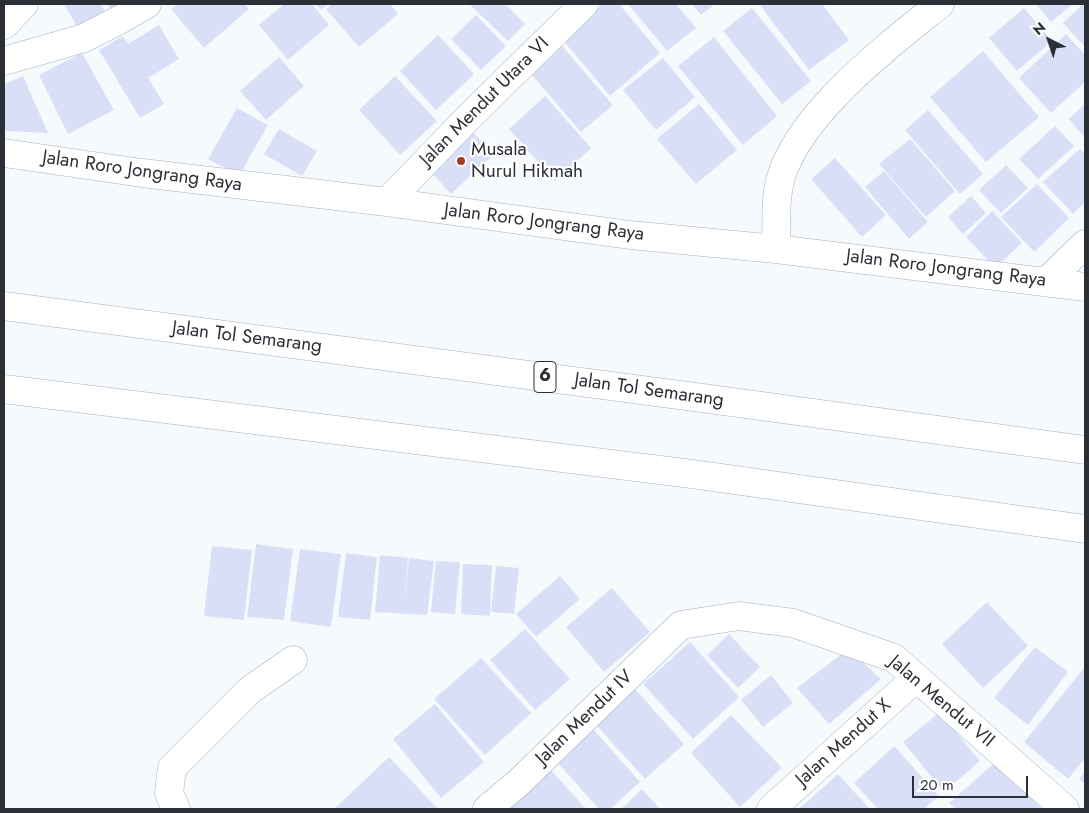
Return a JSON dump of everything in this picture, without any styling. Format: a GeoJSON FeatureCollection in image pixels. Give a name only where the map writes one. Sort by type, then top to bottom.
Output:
{"type":"FeatureCollection","features":[{"type":"Feature","properties":{"kind":"main road"},"geometry":{"type":"LineString","coordinates":[[4,25],[24,4]]}},
{"type":"Feature","properties":{"kind":"main road"},"geometry":{"type":"LineString","coordinates":[[4,61],[84,38],[147,4]]}},
{"type":"Feature","properties":{"kind":"main road","name":"Jalan Mendut Utara VI"},"geometry":{"type":"LineString","coordinates":[[387,202],[466,119],[584,4]]}},
{"type":"Feature","properties":{"kind":"main road"},"geometry":{"type":"LineString","coordinates":[[776,249],[778,191],[787,159],[817,115],[853,77],[940,4]]}},
{"type":"Feature","properties":{"kind":"main road","name":"Jalan Roro Jongrang Raya"},"geometry":{"type":"LineString","coordinates":[[4,153],[142,173],[387,202],[630,235],[776,249],[1085,286]]}},
{"type":"Feature","properties":{"kind":"main road"},"geometry":{"type":"LineString","coordinates":[[1048,282],[1085,244]]}},
{"type":"Feature","properties":{"kind":"main road","name":"Jalan Tol Semarang"},"geometry":{"type":"LineString","coordinates":[[4,306],[692,396],[1085,450]]}},
{"type":"Feature","properties":{"kind":"main road"},"geometry":{"type":"LineString","coordinates":[[4,389],[692,474],[1085,529]]}},
{"type":"Feature","properties":{"kind":"main road","name":"Jalan Mendut VII"},"geometry":{"type":"LineString","coordinates":[[681,625],[739,616],[793,623],[894,658],[1065,809]]}},
{"type":"Feature","properties":{"kind":"main road","name":"Jalan Mendut IV"},"geometry":{"type":"LineString","coordinates":[[487,809],[517,784],[681,625]]}},
{"type":"Feature","properties":{"kind":"main road"},"geometry":{"type":"LineString","coordinates":[[176,809],[169,793],[172,768],[250,690],[292,660]]}},
{"type":"Feature","properties":{"kind":"main road","name":"Jalan Mendut X"},"geometry":{"type":"LineString","coordinates":[[771,809],[916,678]]}},
{"type":"Feature","properties":{"kind":"building"},"geometry":{"type":"Polygon","coordinates":[[[64,4],[100,4],[105,11],[78,28],[64,4]]]}},
{"type":"Feature","properties":{"kind":"building"},"geometry":{"type":"Polygon","coordinates":[[[107,4],[122,4],[111,10],[107,4]]]}},
{"type":"Feature","properties":{"kind":"building"},"geometry":{"type":"Polygon","coordinates":[[[178,4],[244,4],[249,9],[204,48],[171,9],[178,4]]]}},
{"type":"Feature","properties":{"kind":"building"},"geometry":{"type":"Polygon","coordinates":[[[284,4],[312,4],[329,25],[288,60],[259,25],[284,4]]]}},
{"type":"Feature","properties":{"kind":"building"},"geometry":{"type":"Polygon","coordinates":[[[316,4],[328,4],[321,10],[316,4]]]}},
{"type":"Feature","properties":{"kind":"building"},"geometry":{"type":"Polygon","coordinates":[[[332,4],[390,4],[398,14],[359,47],[326,9],[332,4]]]}},
{"type":"Feature","properties":{"kind":"building"},"geometry":{"type":"Polygon","coordinates":[[[469,4],[505,4],[525,24],[508,41],[469,4]]]}},
{"type":"Feature","properties":{"kind":"building"},"geometry":{"type":"Polygon","coordinates":[[[603,4],[619,4],[660,53],[610,96],[562,39],[603,4]]]}},
{"type":"Feature","properties":{"kind":"building"},"geometry":{"type":"Polygon","coordinates":[[[628,4],[676,4],[696,28],[667,51],[628,4]]]}},
{"type":"Feature","properties":{"kind":"building"},"geometry":{"type":"Polygon","coordinates":[[[692,4],[715,4],[701,15],[692,4]]]}},
{"type":"Feature","properties":{"kind":"building"},"geometry":{"type":"Polygon","coordinates":[[[759,4],[822,4],[849,40],[809,70],[759,4]]]}},
{"type":"Feature","properties":{"kind":"building"},"geometry":{"type":"Polygon","coordinates":[[[1036,4],[1073,4],[1051,22],[1036,4]]]}},
{"type":"Feature","properties":{"kind":"building"},"geometry":{"type":"Polygon","coordinates":[[[1085,4],[1085,47],[1063,23],[1085,4]]]}},
{"type":"Feature","properties":{"kind":"building"},"geometry":{"type":"Polygon","coordinates":[[[752,8],[811,81],[782,104],[723,31],[752,8]]]}},
{"type":"Feature","properties":{"kind":"building"},"geometry":{"type":"Polygon","coordinates":[[[1024,8],[1052,41],[1017,71],[989,38],[1024,8]]]}},
{"type":"Feature","properties":{"kind":"building"},"geometry":{"type":"Polygon","coordinates":[[[476,15],[506,46],[481,70],[451,39],[476,15]]]}},
{"type":"Feature","properties":{"kind":"building"},"geometry":{"type":"Polygon","coordinates":[[[159,25],[179,59],[148,78],[164,104],[140,118],[99,50],[123,36],[128,44],[159,25]]]}},
{"type":"Feature","properties":{"kind":"building"},"geometry":{"type":"Polygon","coordinates":[[[1066,34],[1085,55],[1085,82],[1051,113],[1019,78],[1066,34]]]}},
{"type":"Feature","properties":{"kind":"building"},"geometry":{"type":"Polygon","coordinates":[[[438,35],[474,74],[436,110],[400,71],[438,35]]]}},
{"type":"Feature","properties":{"kind":"building"},"geometry":{"type":"Polygon","coordinates":[[[714,37],[777,116],[743,145],[678,66],[714,37]]]}},
{"type":"Feature","properties":{"kind":"building"},"geometry":{"type":"Polygon","coordinates":[[[562,46],[613,105],[581,132],[530,73],[562,46]]]}},
{"type":"Feature","properties":{"kind":"building"},"geometry":{"type":"Polygon","coordinates":[[[983,51],[1039,117],[986,162],[930,97],[983,51]]]}},
{"type":"Feature","properties":{"kind":"building"},"geometry":{"type":"Polygon","coordinates":[[[82,53],[114,110],[68,134],[39,75],[82,53]]]}},
{"type":"Feature","properties":{"kind":"building"},"geometry":{"type":"Polygon","coordinates":[[[279,57],[304,86],[266,120],[240,91],[279,57]]]}},
{"type":"Feature","properties":{"kind":"building"},"geometry":{"type":"Polygon","coordinates":[[[663,58],[695,97],[656,130],[623,90],[663,58]]]}},
{"type":"Feature","properties":{"kind":"building"},"geometry":{"type":"Polygon","coordinates":[[[23,76],[48,133],[4,131],[4,84],[23,76]]]}},
{"type":"Feature","properties":{"kind":"building"},"geometry":{"type":"Polygon","coordinates":[[[395,76],[437,121],[400,155],[359,110],[395,76]]]}},
{"type":"Feature","properties":{"kind":"building"},"geometry":{"type":"Polygon","coordinates":[[[545,96],[591,148],[555,181],[509,129],[545,96]]]}},
{"type":"Feature","properties":{"kind":"building"},"geometry":{"type":"Polygon","coordinates":[[[699,104],[737,150],[696,184],[657,139],[699,104]]]}},
{"type":"Feature","properties":{"kind":"building"},"geometry":{"type":"Polygon","coordinates":[[[1085,104],[1085,138],[1069,119],[1085,104]]]}},
{"type":"Feature","properties":{"kind":"building"},"geometry":{"type":"Polygon","coordinates":[[[237,108],[268,125],[239,176],[208,159],[237,108]]]}},
{"type":"Feature","properties":{"kind":"building"},"geometry":{"type":"Polygon","coordinates":[[[928,110],[983,174],[960,194],[905,130],[928,110]]]}},
{"type":"Feature","properties":{"kind":"building"},"geometry":{"type":"Polygon","coordinates":[[[1055,126],[1074,146],[1038,179],[1019,159],[1055,126]]]}},
{"type":"Feature","properties":{"kind":"building"},"geometry":{"type":"Polygon","coordinates":[[[279,129],[317,151],[302,176],[264,154],[279,129]]]}},
{"type":"Feature","properties":{"kind":"building","name":"Musala Nurul Hikmah"},"geometry":{"type":"Polygon","coordinates":[[[470,129],[494,154],[451,194],[428,169],[470,129]]]}},
{"type":"Feature","properties":{"kind":"building"},"geometry":{"type":"Polygon","coordinates":[[[910,139],[955,191],[926,217],[879,164],[910,139]]]}},
{"type":"Feature","properties":{"kind":"building"},"geometry":{"type":"Polygon","coordinates":[[[1080,149],[1085,154],[1085,202],[1073,214],[1043,182],[1080,149]]]}},
{"type":"Feature","properties":{"kind":"building"},"geometry":{"type":"Polygon","coordinates":[[[835,158],[886,215],[862,237],[811,179],[835,158]]]}},
{"type":"Feature","properties":{"kind":"building"},"geometry":{"type":"Polygon","coordinates":[[[1006,165],[1028,188],[1001,213],[979,190],[1006,165]]]}},
{"type":"Feature","properties":{"kind":"building"},"geometry":{"type":"Polygon","coordinates":[[[884,171],[928,222],[909,239],[865,187],[884,171]]]}},
{"type":"Feature","properties":{"kind":"building"},"geometry":{"type":"Polygon","coordinates":[[[1037,184],[1069,218],[1034,252],[1001,217],[1037,184]]]}},
{"type":"Feature","properties":{"kind":"building"},"geometry":{"type":"Polygon","coordinates":[[[971,196],[986,213],[963,234],[948,217],[971,196]]]}},
{"type":"Feature","properties":{"kind":"building"},"geometry":{"type":"Polygon","coordinates":[[[992,211],[1022,243],[995,268],[966,237],[992,211]]]}},
{"type":"Feature","properties":{"kind":"building"},"geometry":{"type":"Polygon","coordinates":[[[256,544],[293,549],[284,620],[247,617],[256,544]]]}},
{"type":"Feature","properties":{"kind":"building"},"geometry":{"type":"Polygon","coordinates":[[[212,546],[252,550],[244,620],[204,616],[212,546]]]}},
{"type":"Feature","properties":{"kind":"building"},"geometry":{"type":"Polygon","coordinates":[[[300,549],[341,554],[331,627],[290,621],[300,549]]]}},
{"type":"Feature","properties":{"kind":"building"},"geometry":{"type":"Polygon","coordinates":[[[346,553],[377,557],[370,620],[338,617],[346,553]]]}},
{"type":"Feature","properties":{"kind":"building"},"geometry":{"type":"Polygon","coordinates":[[[380,555],[408,558],[404,604],[409,558],[434,561],[427,615],[375,612],[380,555]]]}},
{"type":"Feature","properties":{"kind":"building"},"geometry":{"type":"Polygon","coordinates":[[[436,561],[460,562],[455,614],[431,612],[436,561]]]}},
{"type":"Feature","properties":{"kind":"building"},"geometry":{"type":"Polygon","coordinates":[[[463,564],[492,565],[490,616],[461,614],[463,564]]]}},
{"type":"Feature","properties":{"kind":"building"},"geometry":{"type":"Polygon","coordinates":[[[496,566],[519,568],[514,614],[491,612],[496,566]]]}},
{"type":"Feature","properties":{"kind":"building"},"geometry":{"type":"Polygon","coordinates":[[[560,576],[580,599],[536,637],[516,614],[560,576]]]}},
{"type":"Feature","properties":{"kind":"building"},"geometry":{"type":"Polygon","coordinates":[[[612,588],[650,632],[604,672],[566,627],[612,588]]]}},
{"type":"Feature","properties":{"kind":"building"},"geometry":{"type":"Polygon","coordinates":[[[987,602],[1028,646],[983,688],[942,644],[987,602]]]}},
{"type":"Feature","properties":{"kind":"building"},"geometry":{"type":"Polygon","coordinates":[[[525,629],[570,679],[535,710],[490,660],[525,629]]]}},
{"type":"Feature","properties":{"kind":"building"},"geometry":{"type":"Polygon","coordinates":[[[729,634],[760,667],[738,688],[707,655],[729,634]]]}},
{"type":"Feature","properties":{"kind":"building"},"geometry":{"type":"Polygon","coordinates":[[[690,642],[739,697],[693,739],[643,684],[690,642]]]}},
{"type":"Feature","properties":{"kind":"building"},"geometry":{"type":"Polygon","coordinates":[[[1035,647],[1068,672],[1028,725],[994,698],[1035,647]]]}},
{"type":"Feature","properties":{"kind":"building"},"geometry":{"type":"Polygon","coordinates":[[[848,649],[881,679],[829,724],[797,688],[848,649]]]}},
{"type":"Feature","properties":{"kind":"building"},"geometry":{"type":"Polygon","coordinates":[[[481,658],[531,713],[485,755],[434,699],[481,658]]]}},
{"type":"Feature","properties":{"kind":"building"},"geometry":{"type":"Polygon","coordinates":[[[1085,667],[1085,758],[1068,779],[1024,742],[1085,667]]]}},
{"type":"Feature","properties":{"kind":"building"},"geometry":{"type":"Polygon","coordinates":[[[771,675],[793,703],[763,727],[741,700],[771,675]]]}},
{"type":"Feature","properties":{"kind":"building"},"geometry":{"type":"Polygon","coordinates":[[[635,689],[684,744],[645,779],[596,725],[635,689]]]}},
{"type":"Feature","properties":{"kind":"building"},"geometry":{"type":"Polygon","coordinates":[[[435,704],[484,762],[441,798],[393,739],[435,704]]]}},
{"type":"Feature","properties":{"kind":"building"},"geometry":{"type":"Polygon","coordinates":[[[940,712],[980,761],[944,792],[903,742],[940,712]]]}},
{"type":"Feature","properties":{"kind":"building"},"geometry":{"type":"Polygon","coordinates":[[[731,715],[782,768],[740,807],[691,753],[731,715]]]}},
{"type":"Feature","properties":{"kind":"building"},"geometry":{"type":"Polygon","coordinates":[[[594,730],[640,782],[610,809],[599,809],[557,762],[594,730]]]}},
{"type":"Feature","properties":{"kind":"building"},"geometry":{"type":"Polygon","coordinates":[[[894,746],[939,796],[924,809],[878,809],[854,783],[894,746]]]}},
{"type":"Feature","properties":{"kind":"building"},"geometry":{"type":"Polygon","coordinates":[[[389,757],[438,809],[334,809],[389,757]]]}},
{"type":"Feature","properties":{"kind":"building"},"geometry":{"type":"Polygon","coordinates":[[[998,760],[1041,809],[955,809],[949,803],[998,760]]]}},
{"type":"Feature","properties":{"kind":"building"},"geometry":{"type":"Polygon","coordinates":[[[550,769],[586,809],[512,809],[509,806],[550,769]]]}},
{"type":"Feature","properties":{"kind":"building"},"geometry":{"type":"Polygon","coordinates":[[[1085,772],[1085,784],[1079,779],[1085,772]]]}},
{"type":"Feature","properties":{"kind":"building"},"geometry":{"type":"Polygon","coordinates":[[[838,774],[870,809],[799,809],[838,774]]]}},
{"type":"Feature","properties":{"kind":"building"},"geometry":{"type":"Polygon","coordinates":[[[642,789],[660,809],[621,809],[642,789]]]}},
{"type":"Feature","properties":{"kind":"place","name":"Musala Nurul Hikmah"},"geometry":{"type":"Point","coordinates":[461,161]}}]}
